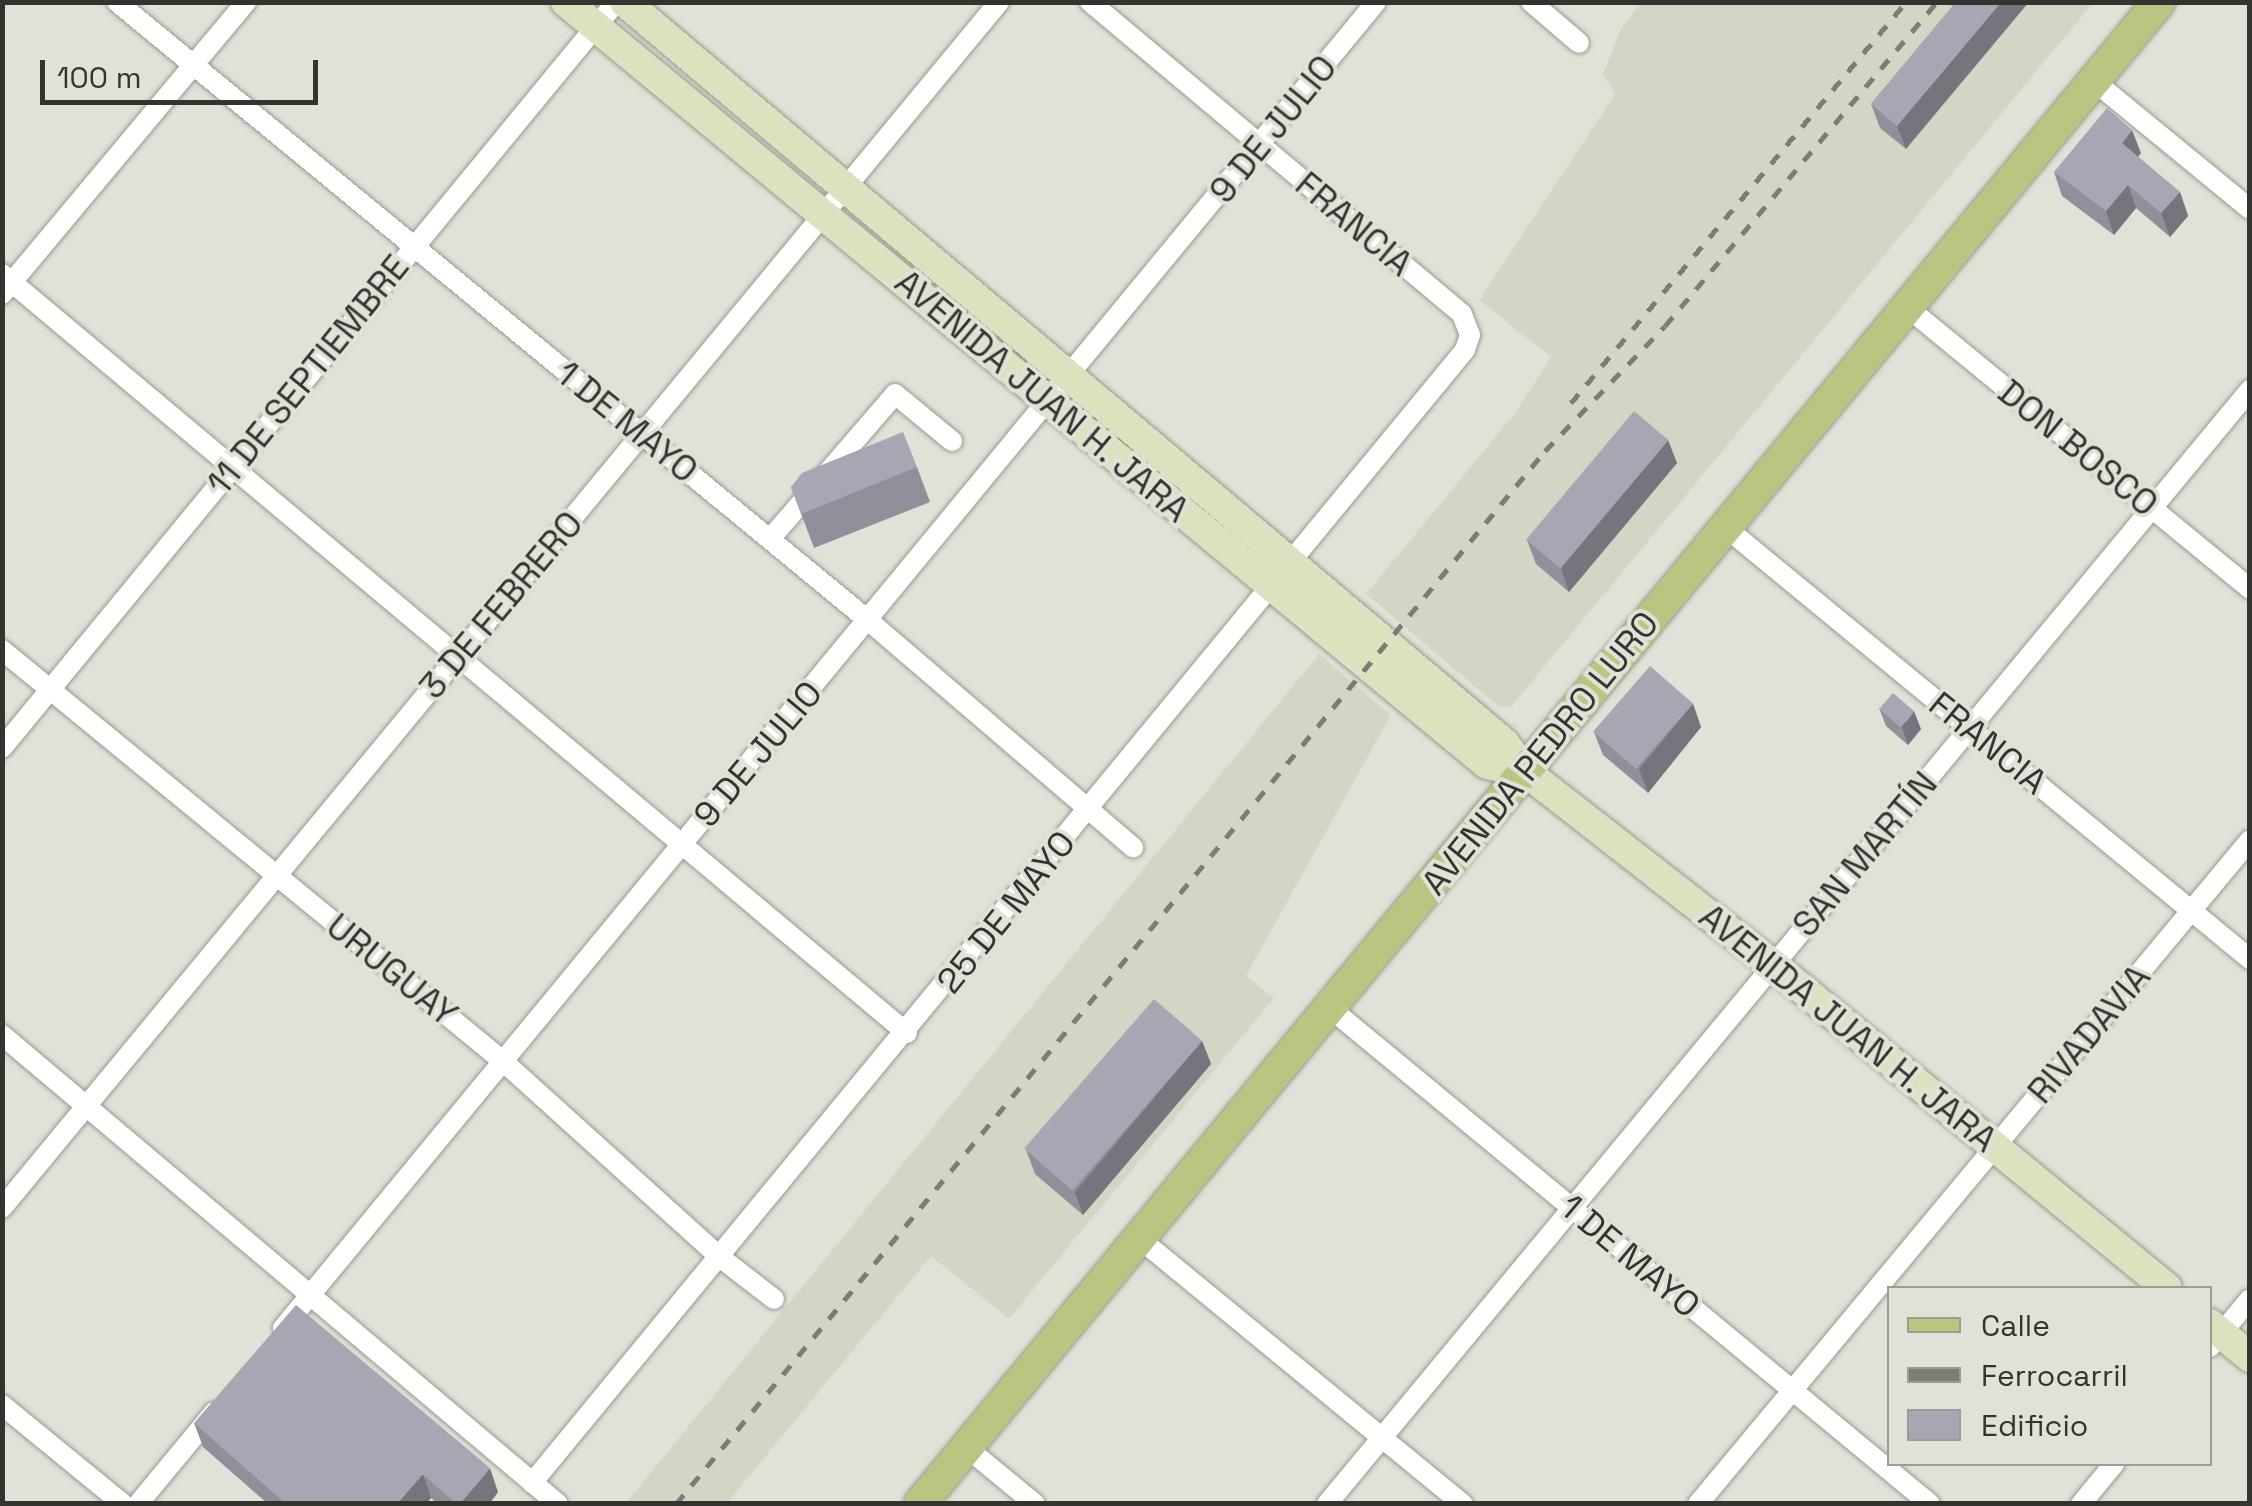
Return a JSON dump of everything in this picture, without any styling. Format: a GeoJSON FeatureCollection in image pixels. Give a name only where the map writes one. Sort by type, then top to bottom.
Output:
{"type":"FeatureCollection","features":[{"type":"Feature","properties":{"kind":"main road","name":"AVENIDA JUAN H. JARA"},"geometry":{"type":"LineString","coordinates":[[566,2],[1050,402],[1504,743],[1526,772],[1773,965],[2164,1286]]}},
{"type":"Feature","properties":{"kind":"main road","name":"AVENIDA JUAN H. JARA"},"geometry":{"type":"LineString","coordinates":[[626,2],[1070,377],[1283,576]]}},
{"type":"Feature","properties":{"kind":"main road","name":"AVENIDA PEDRO LURO"},"geometry":{"type":"LineString","coordinates":[[920,1504],[2159,2]]}},
{"type":"Feature","properties":{"kind":"main road"},"geometry":{"type":"LineString","coordinates":[[2213,1335],[2250,1357]]}},
{"type":"Feature","properties":{"kind":"street","name":"1 DE MAYO"},"geometry":{"type":"LineString","coordinates":[[117,2],[869,621],[1133,846]]}},
{"type":"Feature","properties":{"kind":"street"},"geometry":{"type":"LineString","coordinates":[[246,2],[6,283],[234,465],[906,1033]]}},
{"type":"Feature","properties":{"kind":"street","name":"11 DE SEPTIEMBRE"},"geometry":{"type":"LineString","coordinates":[[2,748],[616,2]]}},
{"type":"Feature","properties":{"kind":"street","name":"3 DE FEBRERO"},"geometry":{"type":"LineString","coordinates":[[2,1208],[999,2]]}},
{"type":"Feature","properties":{"kind":"street","name":"FRANCIA"},"geometry":{"type":"LineString","coordinates":[[1090,2],[1462,314],[1470,336]]}},
{"type":"Feature","properties":{"kind":"street","name":"9 DE JULIO"},"geometry":{"type":"LineString","coordinates":[[274,1339],[1376,2]]}},
{"type":"Feature","properties":{"kind":"street"},"geometry":{"type":"LineString","coordinates":[[1531,2],[1579,43]]}},
{"type":"Feature","properties":{"kind":"street"},"geometry":{"type":"LineString","coordinates":[[2094,81],[2250,209]]}},
{"type":"Feature","properties":{"kind":"street","name":"DON BOSCO"},"geometry":{"type":"LineString","coordinates":[[1907,308],[2250,589]]}},
{"type":"Feature","properties":{"kind":"street","name":"25 DE MAYO"},"geometry":{"type":"LineString","coordinates":[[532,1483],[1458,364],[1470,336]]}},
{"type":"Feature","properties":{"kind":"street","name":"SAN MARTÍN"},"geometry":{"type":"LineString","coordinates":[[1327,1504],[2250,390]]}},
{"type":"Feature","properties":{"kind":"street"},"geometry":{"type":"LineString","coordinates":[[770,540],[894,394],[952,441]]}},
{"type":"Feature","properties":{"kind":"street","name":"FRANCIA"},"geometry":{"type":"LineString","coordinates":[[1725,527],[2250,958]]}},
{"type":"Feature","properties":{"kind":"street","name":"URUGUAY"},"geometry":{"type":"LineString","coordinates":[[2,650],[504,1062],[721,1258],[774,1300]]}},
{"type":"Feature","properties":{"kind":"street","name":"RIVADAVIA"},"geometry":{"type":"LineString","coordinates":[[1698,1504],[2250,840]]}},
{"type":"Feature","properties":{"kind":"street","name":"1 DE MAYO"},"geometry":{"type":"LineString","coordinates":[[1330,1008],[1930,1504]]}},
{"type":"Feature","properties":{"kind":"street"},"geometry":{"type":"LineString","coordinates":[[2,1035],[558,1504]]}},
{"type":"Feature","properties":{"kind":"street"},"geometry":{"type":"LineString","coordinates":[[1140,1238],[1463,1504]]}},
{"type":"Feature","properties":{"kind":"street"},"geometry":{"type":"LineString","coordinates":[[2213,1335],[2250,1299]]}},
{"type":"Feature","properties":{"kind":"street"},"geometry":{"type":"LineString","coordinates":[[138,1504],[225,1398]]}},
{"type":"Feature","properties":{"kind":"street"},"geometry":{"type":"LineString","coordinates":[[2,1405],[122,1504]]}},
{"type":"Feature","properties":{"kind":"street"},"geometry":{"type":"LineString","coordinates":[[967,1448],[1035,1504]]}},
{"type":"Feature","properties":{"kind":"street"},"geometry":{"type":"LineString","coordinates":[[2081,1504],[2112,1466]]}},
{"type":"Feature","properties":{"kind":"shaded area"},"geometry":{"type":"Polygon","coordinates":[[[1641,3],[2093,3],[1511,707],[1498,706],[1366,594],[1515,413],[1551,357],[1479,300],[1615,94],[1603,75],[1620,30],[1641,3]]]}},
{"type":"Feature","properties":{"kind":"shaded area"},"geometry":{"type":"Polygon","coordinates":[[[1319,654],[1391,715],[1246,976],[1274,998],[1009,1319],[931,1256],[727,1503],[625,1504],[1319,654]]]}},
{"type":"Feature","properties":{"kind":"building"},"geometry":{"type":"Polygon","coordinates":[[[1956,2],[2001,2],[1897,126],[1871,104],[1956,2]]]}},
{"type":"Feature","properties":{"kind":"building"},"geometry":{"type":"Polygon","coordinates":[[[2107,108],[2132,130],[2122,143],[2180,192],[2161,213],[2128,185],[2106,211],[2054,172],[2107,108]]]}},
{"type":"Feature","properties":{"kind":"building"},"geometry":{"type":"Polygon","coordinates":[[[1634,411],[1668,440],[1560,569],[1526,540],[1634,411]]]}},
{"type":"Feature","properties":{"kind":"building"},"geometry":{"type":"Polygon","coordinates":[[[903,432],[917,467],[801,514],[791,487],[802,473],[903,432]]]}},
{"type":"Feature","properties":{"kind":"building"},"geometry":{"type":"Polygon","coordinates":[[[1650,666],[1693,703],[1636,769],[1593,732],[1650,666]]]}},
{"type":"Feature","properties":{"kind":"building"},"geometry":{"type":"Polygon","coordinates":[[[1893,693],[1914,711],[1900,727],[1879,709],[1893,693]]]}},
{"type":"Feature","properties":{"kind":"building"},"geometry":{"type":"Polygon","coordinates":[[[1154,999],[1202,1041],[1072,1190],[1024,1148],[1154,999]]]}},
{"type":"Feature","properties":{"kind":"building"},"geometry":{"type":"Polygon","coordinates":[[[296,1305],[490,1468],[460,1504],[423,1474],[397,1504],[286,1504],[194,1423],[296,1305]]]}},
{"type":"Feature","properties":{"kind":"railway"},"geometry":{"type":"LineString","coordinates":[[1571,403],[1906,2]]}},
{"type":"Feature","properties":{"kind":"railway"},"geometry":{"type":"LineString","coordinates":[[676,1504],[1545,451],[1665,326],[1937,2]]}}]}
